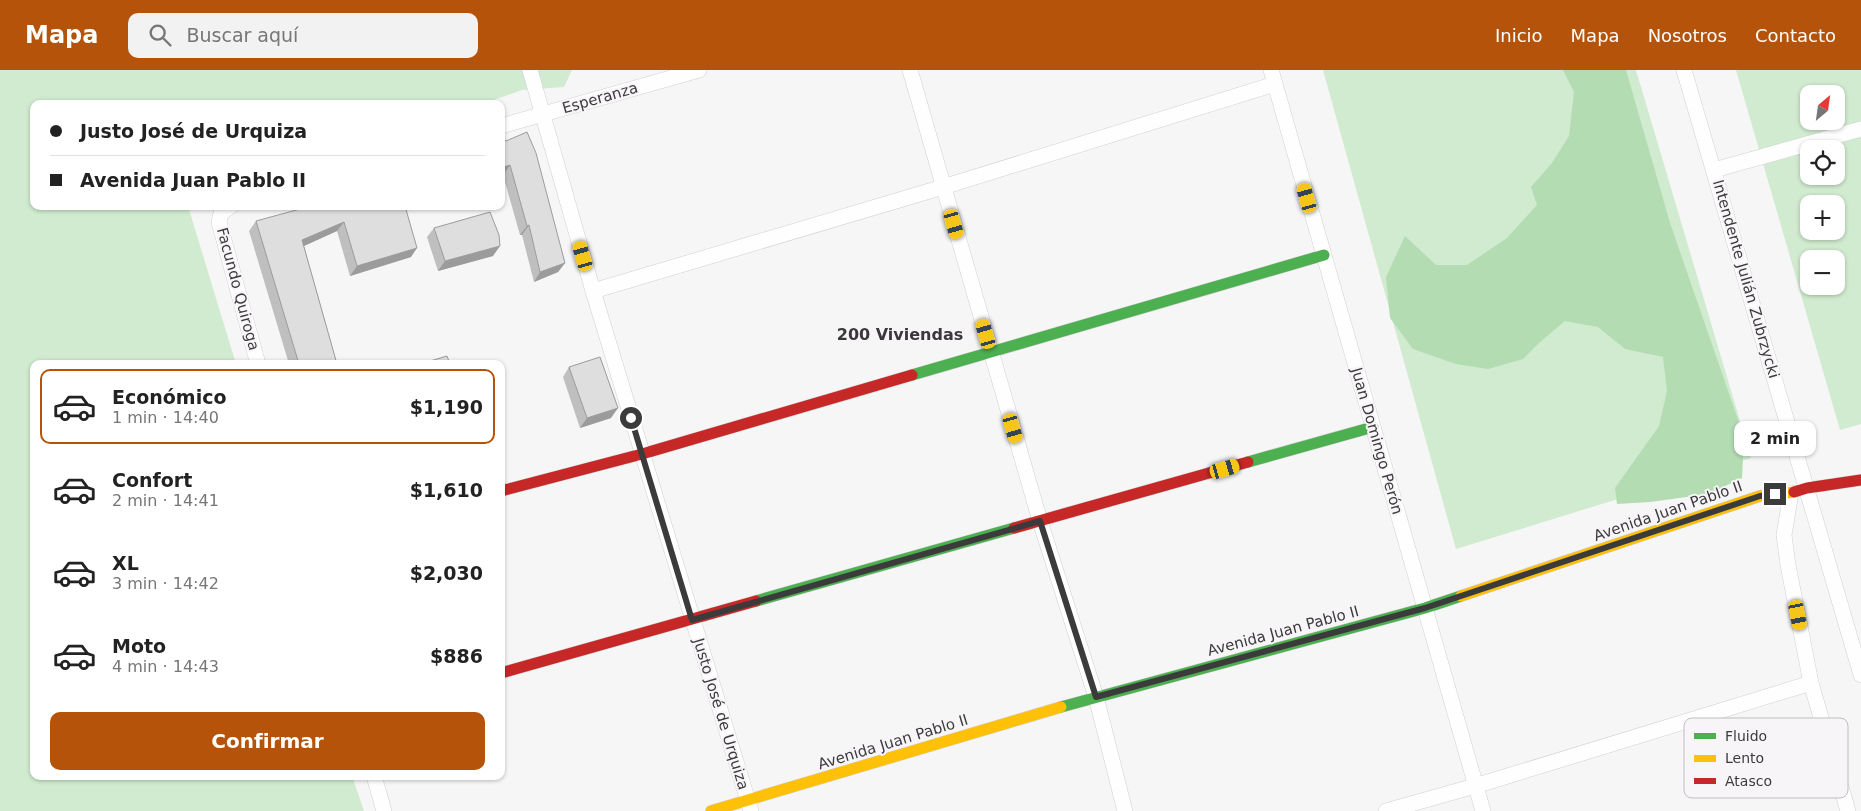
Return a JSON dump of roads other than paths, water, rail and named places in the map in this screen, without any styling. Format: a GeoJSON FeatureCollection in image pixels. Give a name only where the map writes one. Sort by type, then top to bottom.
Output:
{"type":"FeatureCollection","features":[{"type":"Feature","properties":{"kind":"street","name":"Justo José de Urquiza"},"geometry":{"type":"LineString","coordinates":[[530,70],[593,291],[749,806]]}},
{"type":"Feature","properties":{"kind":"street","name":"Esperanza"},"geometry":{"type":"LineString","coordinates":[[505,125],[699,70]]}},
{"type":"Feature","properties":{"kind":"street"},"geometry":{"type":"LineString","coordinates":[[910,70],[1040,521],[1096,697],[1125,811]]}},
{"type":"Feature","properties":{"kind":"street","name":"Intendente Julián Zubrzycki"},"geometry":{"type":"LineString","coordinates":[[1684,70],[1861,675]]}},
{"type":"Feature","properties":{"kind":"street"},"geometry":{"type":"LineString","coordinates":[[593,291],[943,187],[1273,77]]}},
{"type":"Feature","properties":{"kind":"street","name":"Juan Domingo Perón"},"geometry":{"type":"LineString","coordinates":[[1273,77],[1483,811]]}},
{"type":"Feature","properties":{"kind":"street"},"geometry":{"type":"LineString","coordinates":[[1714,170],[1861,129]]}},
{"type":"Feature","properties":{"kind":"street","name":"Facundo Quiroga"},"geometry":{"type":"LineString","coordinates":[[226,210],[219,222],[257,360]]}},
{"type":"Feature","properties":{"kind":"street"},"geometry":{"type":"LineString","coordinates":[[505,490],[642,454],[1324,254]]}},
{"type":"Feature","properties":{"kind":"street"},"geometry":{"type":"LineString","coordinates":[[505,672],[1373,427]]}},
{"type":"Feature","properties":{"kind":"street","name":"Avenida Juan Pablo II"},"geometry":{"type":"LineString","coordinates":[[711,811],[749,806],[1096,697],[1425,608],[1760,496],[1791,493],[1807,488],[1861,480]]}},
{"type":"Feature","properties":{"kind":"street"},"geometry":{"type":"LineString","coordinates":[[1791,493],[1784,535],[1811,683],[1821,718]]}},
{"type":"Feature","properties":{"kind":"street"},"geometry":{"type":"LineString","coordinates":[[1697,718],[1811,683]]}},
{"type":"Feature","properties":{"kind":"street"},"geometry":{"type":"LineString","coordinates":[[1386,811],[1475,786],[1684,722]]}},
{"type":"Feature","properties":{"kind":"street"},"geometry":{"type":"LineString","coordinates":[[375,780],[384,811]]}},
{"type":"Feature","properties":{"kind":"street"},"geometry":{"type":"LineString","coordinates":[[1844,798],[1848,811]]}},
{"type":"Feature","properties":{"kind":"district","name":"200 Viviendas"},"geometry":{"type":"Point","coordinates":[900,334]}}]}
